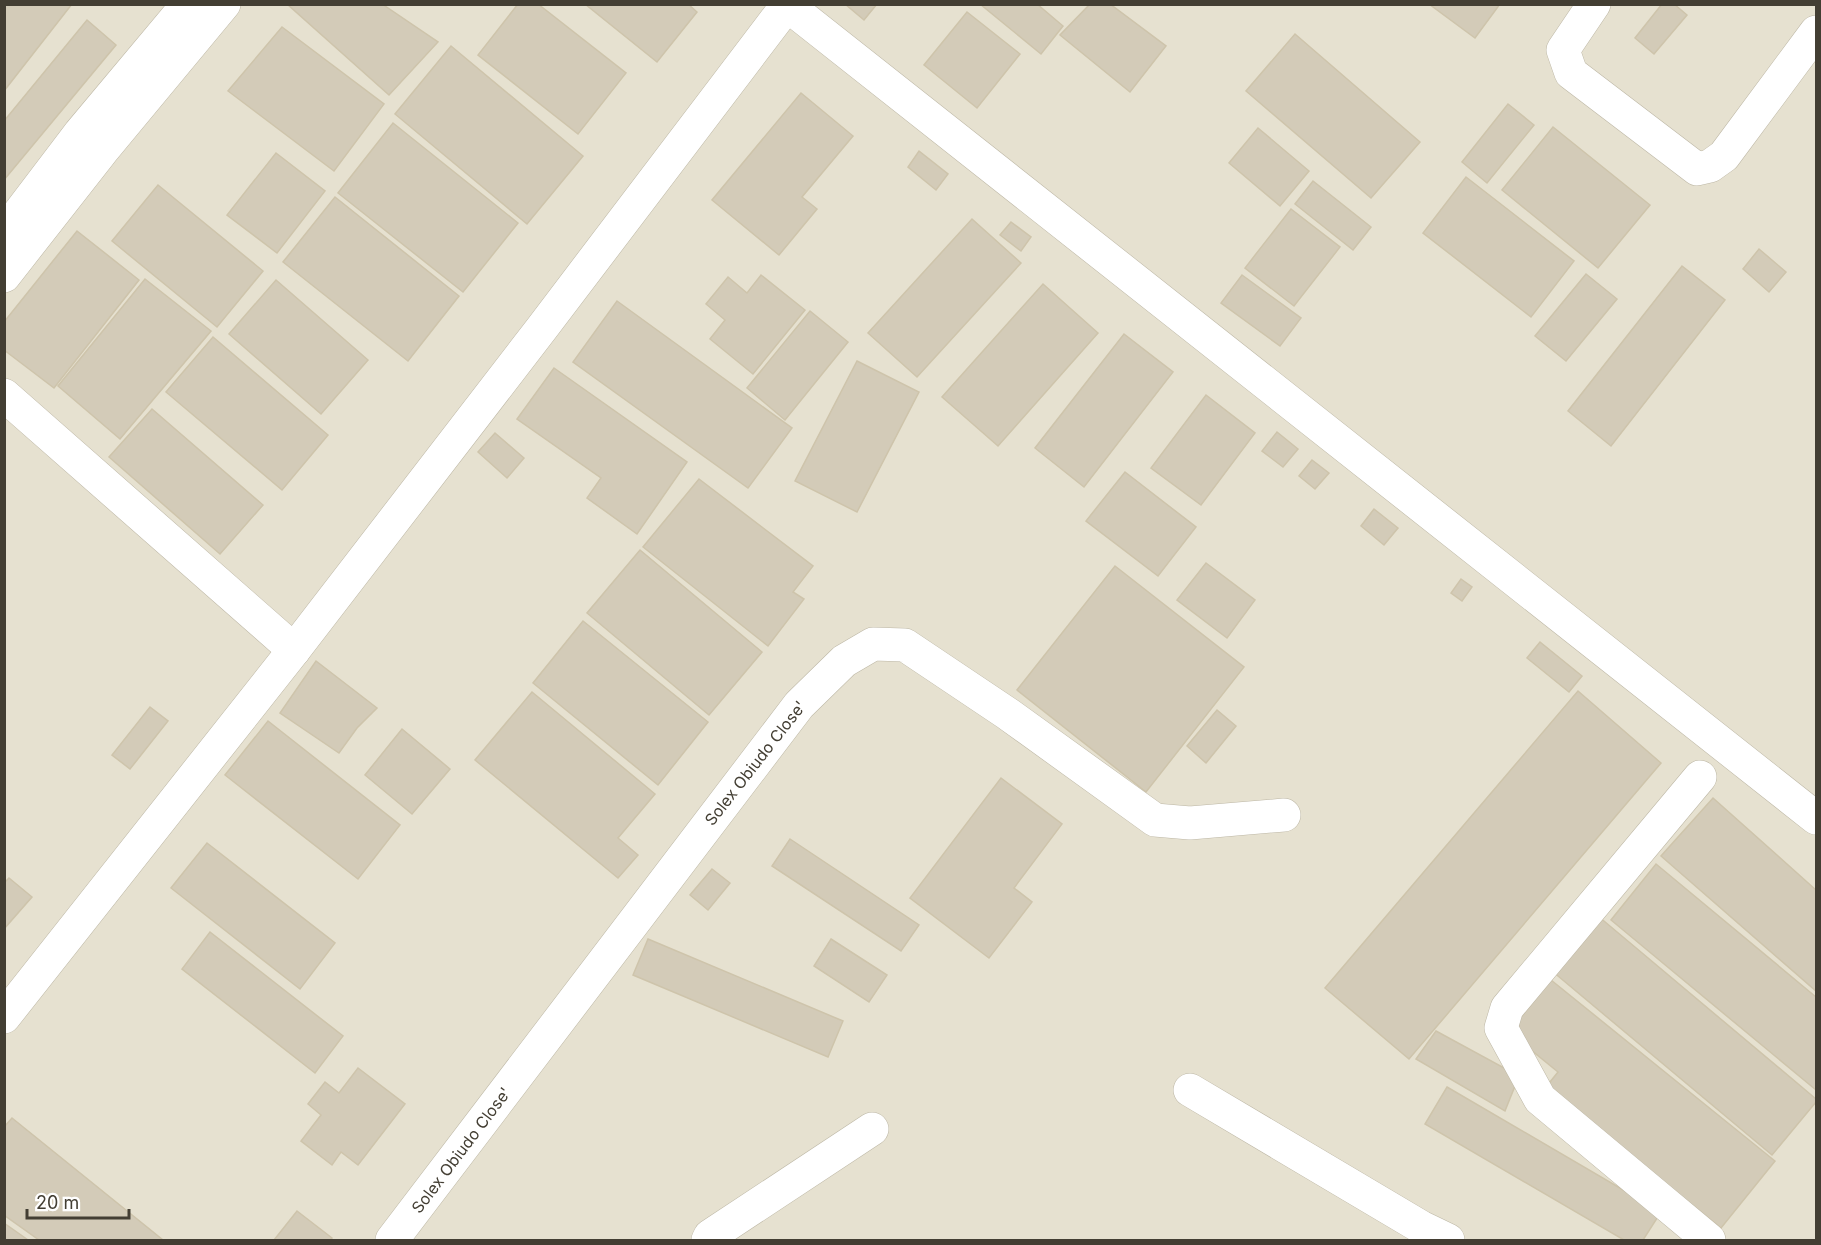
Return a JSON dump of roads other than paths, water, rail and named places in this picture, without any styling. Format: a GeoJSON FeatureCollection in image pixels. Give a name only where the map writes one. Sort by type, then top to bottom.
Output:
{"type":"FeatureCollection","features":[{"type":"Feature","properties":{"kind":"street"},"geometry":{"type":"LineString","coordinates":[[4,233],[80,133],[188,4]]}},
{"type":"Feature","properties":{"kind":"street"},"geometry":{"type":"LineString","coordinates":[[4,276],[102,151],[225,4]]}},
{"type":"Feature","properties":{"kind":"street"},"geometry":{"type":"LineString","coordinates":[[1594,4],[1563,50],[1571,73],[1697,169],[1710,166],[1724,156],[1816,32]]}},
{"type":"Feature","properties":{"kind":"street"},"geometry":{"type":"LineString","coordinates":[[4,1017],[294,650],[788,5],[1816,818]]}},
{"type":"Feature","properties":{"kind":"street"},"geometry":{"type":"LineString","coordinates":[[4,395],[294,650]]}},
{"type":"Feature","properties":{"kind":"street","name":"Solex Obiudo Close'"},"geometry":{"type":"LineString","coordinates":[[392,1240],[798,705],[844,661],[873,644],[905,645],[1008,714],[1155,820],[1190,823],[1284,814]]}},
{"type":"Feature","properties":{"kind":"street"},"geometry":{"type":"LineString","coordinates":[[1700,777],[1507,1008],[1501,1028],[1540,1099],[1709,1240]]}},
{"type":"Feature","properties":{"kind":"street"},"geometry":{"type":"LineString","coordinates":[[1190,1090],[1411,1221],[1449,1240]]}},
{"type":"Feature","properties":{"kind":"street"},"geometry":{"type":"LineString","coordinates":[[708,1240],[872,1129]]}}]}
